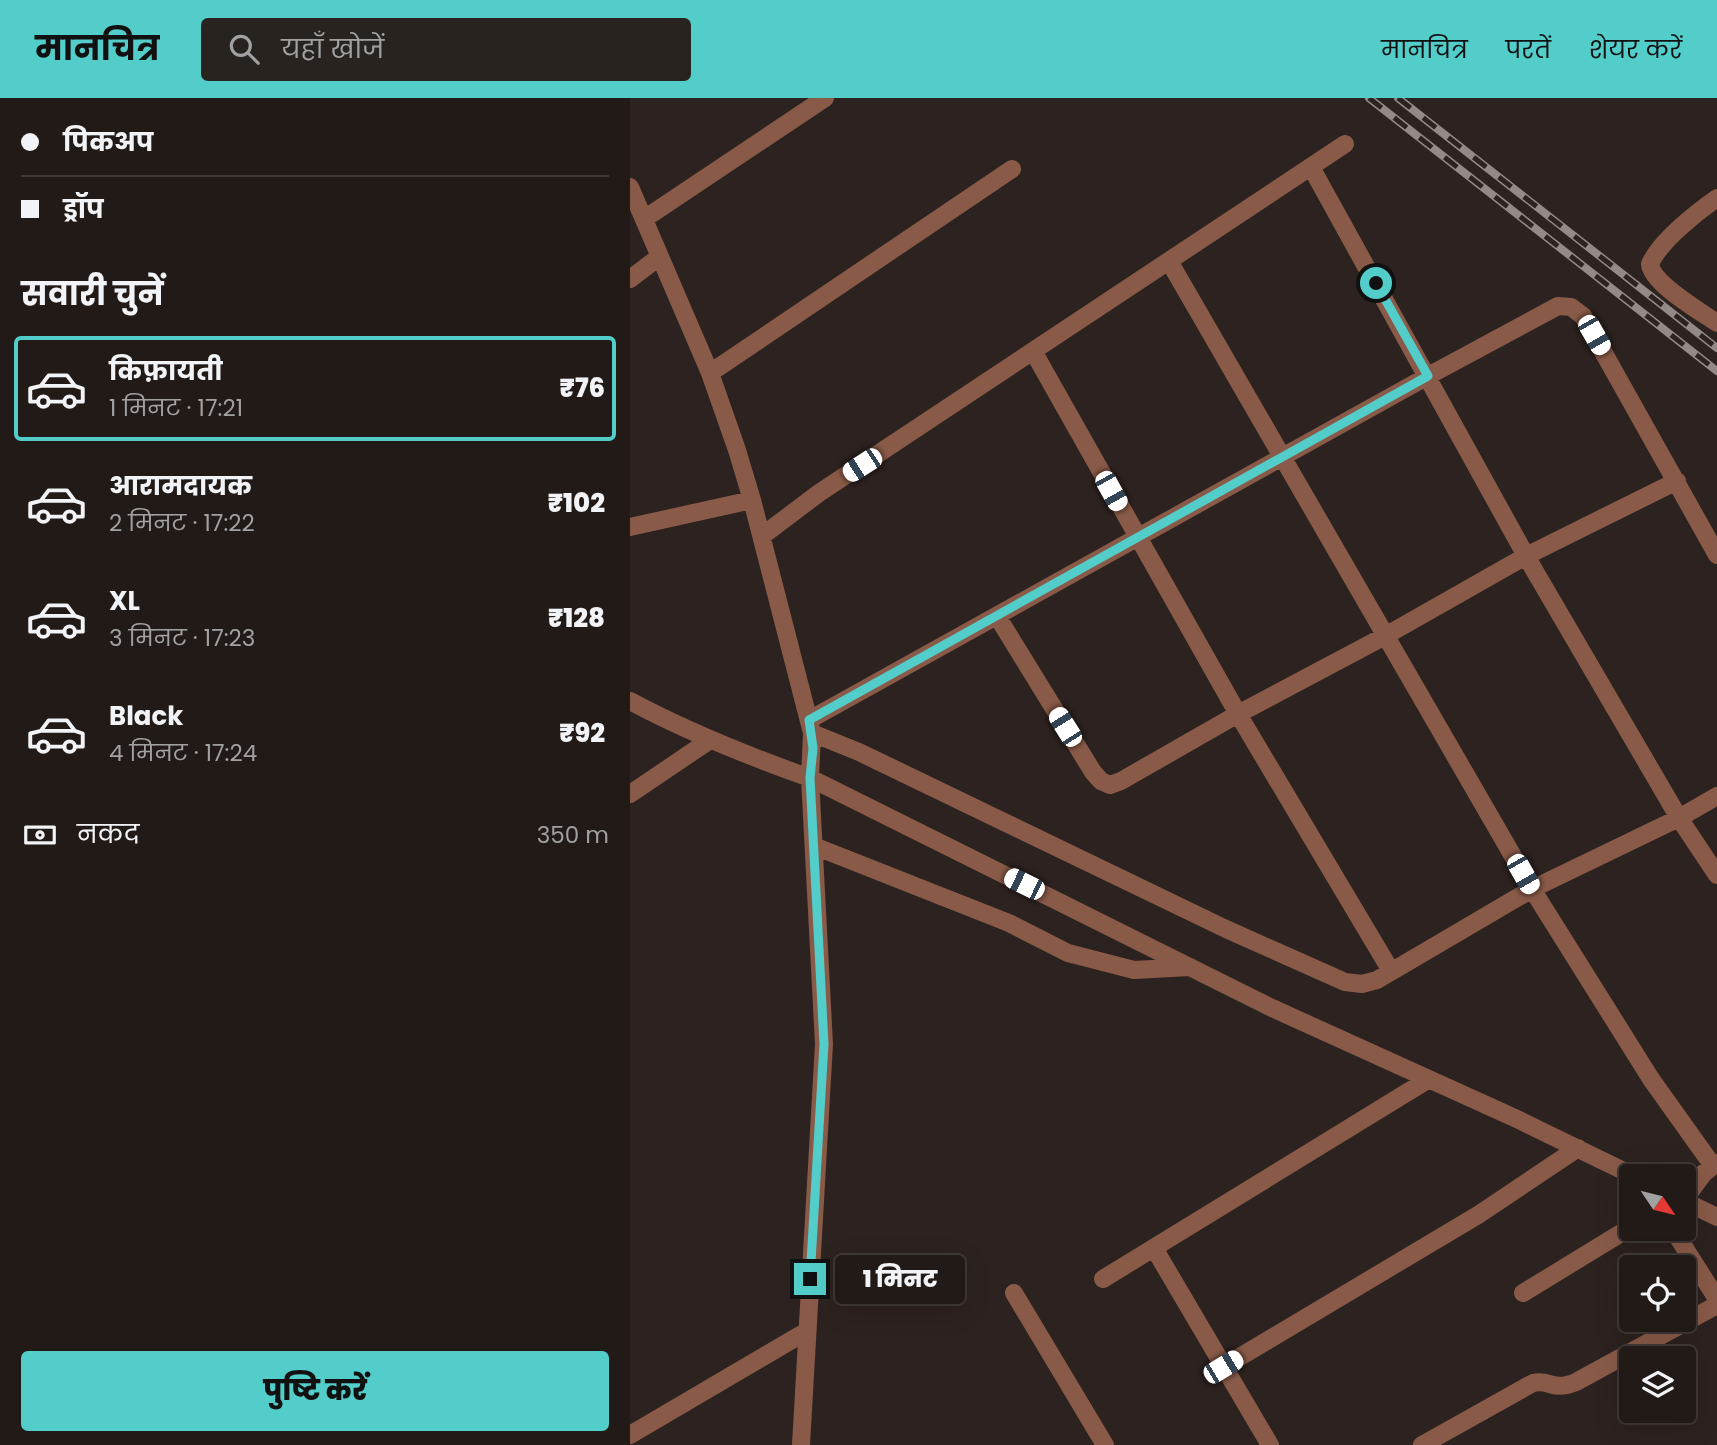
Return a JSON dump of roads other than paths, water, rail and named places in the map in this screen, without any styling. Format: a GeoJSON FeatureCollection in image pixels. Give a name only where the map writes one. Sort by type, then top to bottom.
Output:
{"type":"FeatureCollection","features":[{"type":"Feature","properties":{"kind":"street"},"geometry":{"type":"LineString","coordinates":[[643,219],[825,98]]}},
{"type":"Feature","properties":{"kind":"street"},"geometry":{"type":"LineString","coordinates":[[762,536],[819,493],[1345,144]]}},
{"type":"Feature","properties":{"kind":"street"},"geometry":{"type":"LineString","coordinates":[[1311,167],[1526,556],[1679,818],[1717,875]]}},
{"type":"Feature","properties":{"kind":"street"},"geometry":{"type":"LineString","coordinates":[[710,373],[1012,169]]}},
{"type":"Feature","properties":{"kind":"street"},"geometry":{"type":"LineString","coordinates":[[630,187],[710,373],[752,500],[811,734],[824,1044],[801,1445]]}},
{"type":"Feature","properties":{"kind":"street"},"geometry":{"type":"LineString","coordinates":[[1717,198],[1667,242],[1650,264],[1651,271],[1667,287],[1717,323]]}},
{"type":"Feature","properties":{"kind":"street"},"geometry":{"type":"LineString","coordinates":[[630,279],[659,257]]}},
{"type":"Feature","properties":{"kind":"street"},"geometry":{"type":"LineString","coordinates":[[1169,261],[1532,889],[1651,1079],[1711,1167],[1696,1185]]}},
{"type":"Feature","properties":{"kind":"street"},"geometry":{"type":"LineString","coordinates":[[811,734],[997,616],[1558,306],[1571,307],[1583,316],[1717,555]]}},
{"type":"Feature","properties":{"kind":"street"},"geometry":{"type":"LineString","coordinates":[[1033,351],[1238,714],[1391,971]]}},
{"type":"Feature","properties":{"kind":"street"},"geometry":{"type":"LineString","coordinates":[[997,616],[1093,772],[1105,784],[1110,785],[1526,556],[1677,481]]}},
{"type":"Feature","properties":{"kind":"street"},"geometry":{"type":"LineString","coordinates":[[630,527],[752,500]]}},
{"type":"Feature","properties":{"kind":"street"},"geometry":{"type":"LineString","coordinates":[[630,701],[737,752],[811,774],[1272,1008],[1619,1169]]}},
{"type":"Feature","properties":{"kind":"street"},"geometry":{"type":"LineString","coordinates":[[811,734],[859,752],[1226,929],[1345,982],[1362,984],[1377,980],[1532,889],[1679,818],[1717,796]]}},
{"type":"Feature","properties":{"kind":"street"},"geometry":{"type":"LineString","coordinates":[[630,794],[710,740]]}},
{"type":"Feature","properties":{"kind":"street"},"geometry":{"type":"LineString","coordinates":[[814,846],[1009,923],[1069,953],[1134,970],[1190,967]]}},
{"type":"Feature","properties":{"kind":"street"},"geometry":{"type":"LineString","coordinates":[[1103,1279],[1429,1079]]}},
{"type":"Feature","properties":{"kind":"street"},"geometry":{"type":"LineString","coordinates":[[1223,1367],[1479,1215],[1577,1148]]}},
{"type":"Feature","properties":{"kind":"street"},"geometry":{"type":"LineString","coordinates":[[1696,1205],[1717,1217]]}},
{"type":"Feature","properties":{"kind":"street"},"geometry":{"type":"LineString","coordinates":[[1523,1293],[1619,1234]]}},
{"type":"Feature","properties":{"kind":"street"},"geometry":{"type":"LineString","coordinates":[[1680,1241],[1717,1299]]}},
{"type":"Feature","properties":{"kind":"street"},"geometry":{"type":"LineString","coordinates":[[1154,1248],[1270,1445]]}},
{"type":"Feature","properties":{"kind":"street"},"geometry":{"type":"LineString","coordinates":[[1014,1293],[1105,1445]]}},
{"type":"Feature","properties":{"kind":"street"},"geometry":{"type":"LineString","coordinates":[[1422,1445],[1533,1383],[1561,1387],[1577,1382],[1717,1305]]}},
{"type":"Feature","properties":{"kind":"street"},"geometry":{"type":"LineString","coordinates":[[630,1436],[807,1331]]}},
{"type":"Feature","properties":{"kind":"railway"},"geometry":{"type":"LineString","coordinates":[[1369,98],[1717,371]]}},
{"type":"Feature","properties":{"kind":"railway"},"geometry":{"type":"LineString","coordinates":[[1398,98],[1717,348]]}}]}
